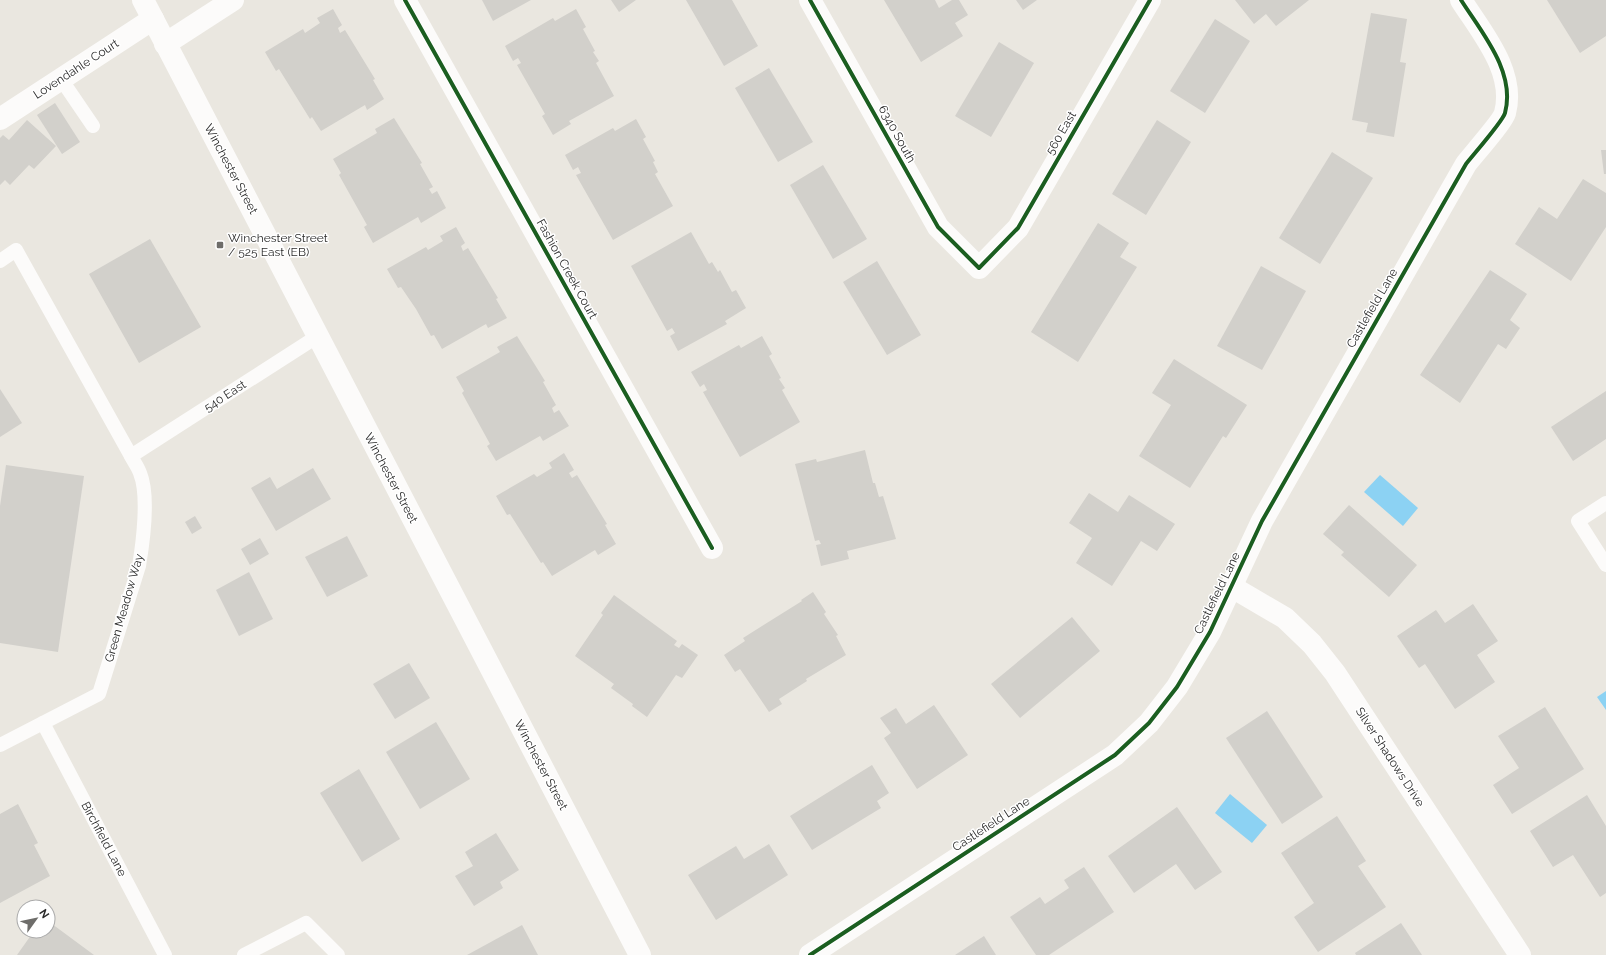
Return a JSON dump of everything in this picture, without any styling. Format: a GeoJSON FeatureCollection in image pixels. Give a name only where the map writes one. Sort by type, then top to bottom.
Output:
{"type":"FeatureCollection","features":[{"type":"Feature","properties":{"kind":"street","name":"Winchester Street"},"geometry":{"type":"LineString","coordinates":[[143,0],[640,955]]}},
{"type":"Feature","properties":{"kind":"street"},"geometry":{"type":"LineString","coordinates":[[165,44],[233,0]]}},
{"type":"Feature","properties":{"kind":"street","name":"Fashion Creek Court"},"geometry":{"type":"LineString","coordinates":[[405,0],[712,548]]}},
{"type":"Feature","properties":{"kind":"street","name":"6340 South"},"geometry":{"type":"LineString","coordinates":[[810,0],[938,227],[979,268]]}},
{"type":"Feature","properties":{"kind":"street","name":"560 East"},"geometry":{"type":"LineString","coordinates":[[979,268],[1018,228],[1150,0]]}},
{"type":"Feature","properties":{"kind":"street","name":"Castlefield Lane"},"geometry":{"type":"LineString","coordinates":[[810,955],[1115,755],[1149,723],[1177,687],[1210,632],[1262,521],[1466,164],[1505,114],[1506,90],[1500,62],[1461,0]]}},
{"type":"Feature","properties":{"kind":"street","name":"Lovendahle Court"},"geometry":{"type":"LineString","coordinates":[[0,119],[152,19]]}},
{"type":"Feature","properties":{"kind":"street","name":"Silver Shadows Drive"},"geometry":{"type":"LineString","coordinates":[[1232,586],[1285,618],[1312,644],[1330,667],[1520,955]]}},
{"type":"Feature","properties":{"kind":"lane"},"geometry":{"type":"LineString","coordinates":[[61,79],[93,126]]}},
{"type":"Feature","properties":{"kind":"lane","name":"Green Meadow Way"},"geometry":{"type":"LineString","coordinates":[[0,261],[16,250],[131,456],[140,474],[144,495],[142,544],[139,566],[99,694],[0,745]]}},
{"type":"Feature","properties":{"kind":"lane","name":"540 East"},"geometry":{"type":"LineString","coordinates":[[131,456],[318,336]]}},
{"type":"Feature","properties":{"kind":"lane"},"geometry":{"type":"LineString","coordinates":[[1606,502],[1578,521],[1606,565]]}},
{"type":"Feature","properties":{"kind":"lane","name":"Birchfield Lane"},"geometry":{"type":"LineString","coordinates":[[43,724],[165,955]]}},
{"type":"Feature","properties":{"kind":"lane"},"geometry":{"type":"LineString","coordinates":[[244,955],[306,923],[338,955]]}},
{"type":"Feature","properties":{"kind":"water"},"geometry":{"type":"Polygon","coordinates":[[[1380,475],[1418,508],[1403,526],[1364,492],[1380,475]]]}},
{"type":"Feature","properties":{"kind":"water"},"geometry":{"type":"Polygon","coordinates":[[[1606,691],[1606,710],[1597,697],[1606,691]]]}},
{"type":"Feature","properties":{"kind":"water"},"geometry":{"type":"Polygon","coordinates":[[[1230,794],[1267,825],[1252,843],[1215,813],[1230,794]]]}},
{"type":"Feature","properties":{"kind":"building"},"geometry":{"type":"Polygon","coordinates":[[[482,0],[531,0],[493,21],[482,0]]]}},
{"type":"Feature","properties":{"kind":"building"},"geometry":{"type":"Polygon","coordinates":[[[611,0],[636,0],[619,12],[611,0]]]}},
{"type":"Feature","properties":{"kind":"building"},"geometry":{"type":"Polygon","coordinates":[[[686,0],[732,0],[758,46],[724,66],[686,0]]]}},
{"type":"Feature","properties":{"kind":"building"},"geometry":{"type":"Polygon","coordinates":[[[884,0],[935,0],[939,8],[952,0],[959,0],[968,15],[955,23],[963,36],[921,62],[884,0]]]}},
{"type":"Feature","properties":{"kind":"building"},"geometry":{"type":"Polygon","coordinates":[[[1016,0],[1037,0],[1023,10],[1016,0]]]}},
{"type":"Feature","properties":{"kind":"building"},"geometry":{"type":"Polygon","coordinates":[[[1235,0],[1309,0],[1276,26],[1266,14],[1254,24],[1235,0]]]}},
{"type":"Feature","properties":{"kind":"building"},"geometry":{"type":"Polygon","coordinates":[[[1547,0],[1606,0],[1606,36],[1580,53],[1547,0]]]}},
{"type":"Feature","properties":{"kind":"building"},"geometry":{"type":"Polygon","coordinates":[[[333,9],[342,25],[338,28],[340,33],[345,30],[375,79],[373,80],[384,99],[367,110],[365,105],[321,131],[312,117],[310,119],[279,69],[276,71],[265,52],[303,29],[305,33],[320,23],[317,18],[333,9]]]}},
{"type":"Feature","properties":{"kind":"building"},"geometry":{"type":"Polygon","coordinates":[[[576,9],[586,27],[583,29],[595,51],[593,52],[599,61],[596,63],[614,96],[569,121],[571,124],[553,135],[542,116],[545,114],[517,65],[521,63],[518,58],[513,61],[505,46],[553,18],[555,21],[576,9]]]}},
{"type":"Feature","properties":{"kind":"building"},"geometry":{"type":"Polygon","coordinates":[[[1371,13],[1407,19],[1400,62],[1406,63],[1394,137],[1366,132],[1368,123],[1352,120],[1371,13]]]}},
{"type":"Feature","properties":{"kind":"building"},"geometry":{"type":"Polygon","coordinates":[[[1215,19],[1250,41],[1205,113],[1170,91],[1215,19]]]}},
{"type":"Feature","properties":{"kind":"building"},"geometry":{"type":"Polygon","coordinates":[[[999,42],[1034,63],[991,137],[955,116],[999,42]]]}},
{"type":"Feature","properties":{"kind":"building"},"geometry":{"type":"Polygon","coordinates":[[[769,68],[813,142],[778,162],[735,88],[769,68]]]}},
{"type":"Feature","properties":{"kind":"building"},"geometry":{"type":"Polygon","coordinates":[[[55,103],[80,142],[62,154],[37,115],[55,103]]]}},
{"type":"Feature","properties":{"kind":"building"},"geometry":{"type":"Polygon","coordinates":[[[394,118],[422,163],[420,164],[433,187],[429,189],[432,194],[437,191],[446,208],[421,223],[418,217],[373,243],[364,227],[367,225],[339,175],[341,173],[333,159],[377,133],[375,129],[394,118]]]}},
{"type":"Feature","properties":{"kind":"building"},"geometry":{"type":"Polygon","coordinates":[[[636,119],[646,137],[643,139],[655,161],[653,162],[658,172],[655,174],[673,206],[613,240],[576,175],[581,173],[578,167],[573,170],[565,155],[613,128],[615,131],[636,119]]]}},
{"type":"Feature","properties":{"kind":"building"},"geometry":{"type":"Polygon","coordinates":[[[27,120],[56,146],[34,169],[29,165],[10,185],[5,180],[0,185],[0,138],[3,135],[9,140],[27,120]]]}},
{"type":"Feature","properties":{"kind":"building"},"geometry":{"type":"Polygon","coordinates":[[[1157,120],[1191,142],[1146,215],[1112,194],[1157,120]]]}},
{"type":"Feature","properties":{"kind":"building"},"geometry":{"type":"Polygon","coordinates":[[[1601,150],[1606,150],[1606,174],[1604,174],[1601,150]]]}},
{"type":"Feature","properties":{"kind":"building"},"geometry":{"type":"Polygon","coordinates":[[[1332,152],[1373,178],[1320,264],[1279,238],[1332,152]]]}},
{"type":"Feature","properties":{"kind":"building"},"geometry":{"type":"Polygon","coordinates":[[[823,165],[867,239],[833,259],[790,185],[823,165]]]}},
{"type":"Feature","properties":{"kind":"building"},"geometry":{"type":"Polygon","coordinates":[[[1583,179],[1606,193],[1606,227],[1571,281],[1515,244],[1539,207],[1557,219],[1583,179]]]}},
{"type":"Feature","properties":{"kind":"building"},"geometry":{"type":"Polygon","coordinates":[[[1098,223],[1129,243],[1120,257],[1137,267],[1078,362],[1031,332],[1098,223]]]}},
{"type":"Feature","properties":{"kind":"building"},"geometry":{"type":"Polygon","coordinates":[[[456,227],[465,243],[461,246],[463,251],[468,248],[498,298],[496,299],[507,318],[488,328],[486,324],[442,349],[434,335],[431,336],[416,309],[401,287],[398,288],[387,269],[426,247],[428,250],[443,241],[440,236],[456,227]]]}},
{"type":"Feature","properties":{"kind":"building"},"geometry":{"type":"Polygon","coordinates":[[[691,232],[709,264],[712,262],[718,272],[720,270],[732,292],[736,290],[746,308],[725,321],[727,324],[678,351],[670,336],[675,333],[672,328],[667,331],[631,266],[691,232]]]}},
{"type":"Feature","properties":{"kind":"building"},"geometry":{"type":"Polygon","coordinates":[[[150,239],[201,327],[139,363],[89,274],[150,239]]]}},
{"type":"Feature","properties":{"kind":"building"},"geometry":{"type":"Polygon","coordinates":[[[877,261],[921,335],[887,355],[843,282],[877,261]]]}},
{"type":"Feature","properties":{"kind":"building"},"geometry":{"type":"Polygon","coordinates":[[[1261,266],[1306,291],[1262,370],[1217,346],[1261,266]]]}},
{"type":"Feature","properties":{"kind":"building"},"geometry":{"type":"Polygon","coordinates":[[[1490,270],[1527,294],[1510,320],[1520,328],[1506,349],[1498,344],[1460,403],[1420,375],[1490,270]]]}},
{"type":"Feature","properties":{"kind":"building"},"geometry":{"type":"Polygon","coordinates":[[[517,336],[545,381],[543,382],[556,405],[552,408],[554,413],[559,410],[569,426],[543,441],[540,436],[496,461],[487,446],[490,444],[462,393],[464,391],[456,377],[500,352],[497,347],[517,336]]]}},
{"type":"Feature","properties":{"kind":"building"},"geometry":{"type":"Polygon","coordinates":[[[762,336],[772,354],[769,356],[781,378],[779,379],[785,388],[782,390],[800,422],[740,457],[703,392],[707,390],[704,384],[700,387],[691,372],[739,345],[741,348],[762,336]]]}},
{"type":"Feature","properties":{"kind":"building"},"geometry":{"type":"Polygon","coordinates":[[[1174,359],[1247,405],[1226,438],[1223,436],[1190,488],[1139,456],[1171,405],[1152,393],[1174,359]]]}},
{"type":"Feature","properties":{"kind":"building"},"geometry":{"type":"Polygon","coordinates":[[[0,389],[22,423],[0,437],[0,389]]]}},
{"type":"Feature","properties":{"kind":"building"},"geometry":{"type":"Polygon","coordinates":[[[1606,391],[1606,439],[1573,461],[1551,427],[1606,391]]]}},
{"type":"Feature","properties":{"kind":"building"},"geometry":{"type":"Polygon","coordinates":[[[865,450],[873,483],[875,483],[879,497],[883,496],[896,539],[847,551],[849,559],[821,566],[816,545],[821,544],[819,540],[815,541],[795,464],[816,459],[817,462],[865,450]]]}},
{"type":"Feature","properties":{"kind":"building"},"geometry":{"type":"Polygon","coordinates":[[[564,453],[574,470],[569,473],[572,478],[577,475],[607,524],[605,525],[616,544],[598,555],[595,550],[552,576],[543,562],[541,563],[510,514],[507,515],[496,496],[534,474],[537,477],[552,468],[549,463],[564,453]]]}},
{"type":"Feature","properties":{"kind":"building"},"geometry":{"type":"Polygon","coordinates":[[[6,465],[84,476],[58,652],[0,643],[0,506],[6,465]]]}},
{"type":"Feature","properties":{"kind":"building"},"geometry":{"type":"Polygon","coordinates":[[[313,468],[331,499],[276,531],[251,488],[270,477],[277,489],[313,468]]]}},
{"type":"Feature","properties":{"kind":"building"},"geometry":{"type":"Polygon","coordinates":[[[1089,493],[1118,512],[1129,495],[1175,524],[1157,551],[1141,541],[1112,586],[1076,563],[1092,538],[1069,523],[1089,493]]]}},
{"type":"Feature","properties":{"kind":"building"},"geometry":{"type":"Polygon","coordinates":[[[1349,505],[1417,565],[1389,597],[1341,555],[1344,552],[1323,534],[1349,505]]]}},
{"type":"Feature","properties":{"kind":"building"},"geometry":{"type":"Polygon","coordinates":[[[195,516],[202,528],[192,534],[185,522],[195,516]]]}},
{"type":"Feature","properties":{"kind":"building"},"geometry":{"type":"Polygon","coordinates":[[[347,536],[368,576],[327,597],[305,557],[347,536]]]}},
{"type":"Feature","properties":{"kind":"building"},"geometry":{"type":"Polygon","coordinates":[[[260,538],[269,554],[250,565],[241,549],[260,538]]]}},
{"type":"Feature","properties":{"kind":"building"},"geometry":{"type":"Polygon","coordinates":[[[249,572],[273,619],[239,636],[216,590],[249,572]]]}},
{"type":"Feature","properties":{"kind":"building"},"geometry":{"type":"Polygon","coordinates":[[[813,592],[826,612],[824,614],[838,635],[836,636],[846,655],[806,679],[807,681],[779,699],[782,704],[769,712],[740,669],[735,672],[724,655],[745,641],[743,638],[802,601],[801,600],[813,592]]]}},
{"type":"Feature","properties":{"kind":"building"},"geometry":{"type":"Polygon","coordinates":[[[614,595],[677,641],[674,645],[679,648],[682,644],[698,655],[682,678],[676,675],[647,717],[632,706],[633,704],[611,688],[614,684],[575,656],[603,615],[601,613],[614,595]]]}},
{"type":"Feature","properties":{"kind":"building"},"geometry":{"type":"Polygon","coordinates":[[[1473,604],[1498,641],[1477,655],[1495,682],[1455,709],[1425,664],[1419,668],[1397,636],[1436,610],[1445,623],[1473,604]]]}},
{"type":"Feature","properties":{"kind":"building"},"geometry":{"type":"Polygon","coordinates":[[[1072,617],[1100,651],[1020,718],[991,684],[1072,617]]]}},
{"type":"Feature","properties":{"kind":"building"},"geometry":{"type":"Polygon","coordinates":[[[409,663],[430,698],[395,719],[373,684],[409,663]]]}},
{"type":"Feature","properties":{"kind":"building"},"geometry":{"type":"Polygon","coordinates":[[[934,705],[968,755],[917,789],[884,738],[891,733],[880,718],[896,708],[906,724],[934,705]]]}},
{"type":"Feature","properties":{"kind":"building"},"geometry":{"type":"Polygon","coordinates":[[[1545,707],[1584,769],[1512,814],[1493,785],[1519,768],[1498,736],[1545,707]]]}},
{"type":"Feature","properties":{"kind":"building"},"geometry":{"type":"Polygon","coordinates":[[[1267,711],[1323,797],[1282,824],[1226,738],[1267,711]]]}},
{"type":"Feature","properties":{"kind":"building"},"geometry":{"type":"Polygon","coordinates":[[[436,722],[470,779],[420,809],[386,752],[436,722]]]}},
{"type":"Feature","properties":{"kind":"building"},"geometry":{"type":"Polygon","coordinates":[[[872,765],[889,793],[877,801],[881,808],[812,850],[790,816],[872,765]]]}},
{"type":"Feature","properties":{"kind":"building"},"geometry":{"type":"Polygon","coordinates":[[[359,769],[400,839],[362,862],[320,793],[359,769]]]}},
{"type":"Feature","properties":{"kind":"building"},"geometry":{"type":"Polygon","coordinates":[[[1587,795],[1606,826],[1606,893],[1600,897],[1573,855],[1553,867],[1530,831],[1587,795]]]}},
{"type":"Feature","properties":{"kind":"building"},"geometry":{"type":"Polygon","coordinates":[[[18,804],[38,843],[34,845],[50,876],[0,903],[0,814],[18,804]]]}},
{"type":"Feature","properties":{"kind":"building"},"geometry":{"type":"Polygon","coordinates":[[[1177,807],[1222,872],[1195,890],[1176,864],[1134,893],[1108,856],[1177,807]]]}},
{"type":"Feature","properties":{"kind":"building"},"geometry":{"type":"Polygon","coordinates":[[[1337,816],[1366,861],[1358,866],[1386,907],[1318,952],[1294,917],[1314,903],[1281,853],[1337,816]]]}},
{"type":"Feature","properties":{"kind":"building"},"geometry":{"type":"Polygon","coordinates":[[[496,833],[519,870],[500,882],[503,888],[474,906],[455,876],[473,866],[465,852],[496,833]]]}},
{"type":"Feature","properties":{"kind":"building"},"geometry":{"type":"Polygon","coordinates":[[[769,844],[788,875],[716,920],[688,875],[736,846],[744,859],[769,844]]]}},
{"type":"Feature","properties":{"kind":"building"},"geometry":{"type":"Polygon","coordinates":[[[1084,867],[1114,912],[1049,955],[1036,955],[1010,917],[1040,897],[1045,904],[1069,888],[1064,880],[1084,867]]]}},
{"type":"Feature","properties":{"kind":"building"},"geometry":{"type":"Polygon","coordinates":[[[1401,923],[1422,955],[1356,955],[1355,953],[1401,923]]]}},
{"type":"Feature","properties":{"kind":"building"},"geometry":{"type":"Polygon","coordinates":[[[522,925],[538,955],[467,955],[522,925]]]}},
{"type":"Feature","properties":{"kind":"building"},"geometry":{"type":"Polygon","coordinates":[[[56,927],[94,955],[17,955],[28,939],[56,939],[56,927]]]}},
{"type":"Feature","properties":{"kind":"building"},"geometry":{"type":"Polygon","coordinates":[[[984,936],[996,955],[955,955],[984,936]]]}},
{"type":"Feature","properties":{"kind":"cycle path"},"geometry":{"type":"LineString","coordinates":[[405,0],[712,548]]}},
{"type":"Feature","properties":{"kind":"cycle path"},"geometry":{"type":"LineString","coordinates":[[810,0],[938,227],[979,268],[1018,228],[1150,0]]}},
{"type":"Feature","properties":{"kind":"cycle path"},"geometry":{"type":"LineString","coordinates":[[810,955],[1115,755],[1149,723],[1177,687],[1210,632],[1262,521],[1466,164],[1494,130],[1505,113],[1507,98],[1506,83],[1501,68],[1487,39],[1461,0]]}},
{"type":"Feature","properties":{"kind":"place","name":"Winchester Street / 525 East (EB)"},"geometry":{"type":"Point","coordinates":[220,245]}}]}
